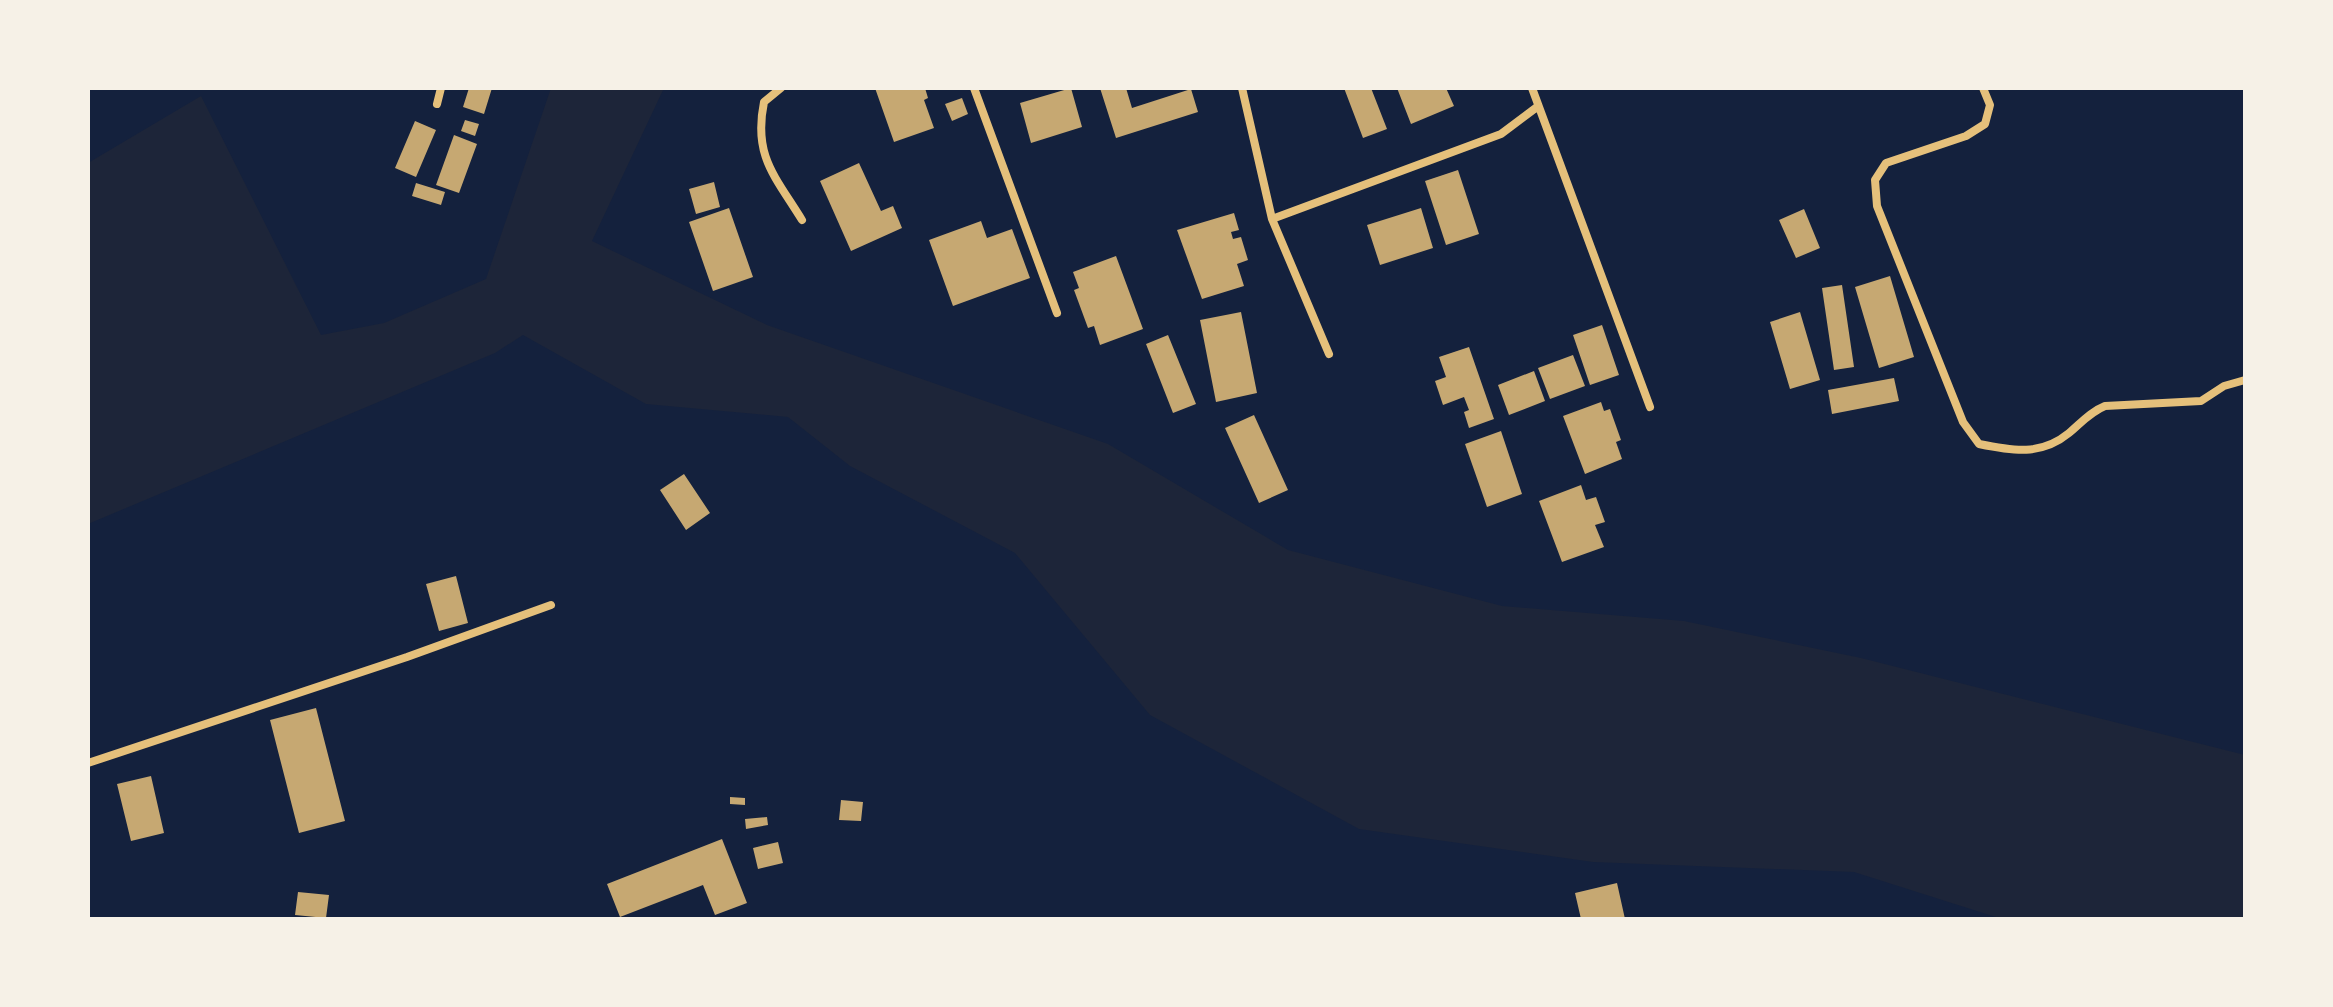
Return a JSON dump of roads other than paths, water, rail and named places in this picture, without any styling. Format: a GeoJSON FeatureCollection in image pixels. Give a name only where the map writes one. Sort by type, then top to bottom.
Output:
{"type":"FeatureCollection","features":[{"type":"Feature","properties":{"kind":"street"},"geometry":{"type":"LineString","coordinates":[[437,104],[441,88]]}},
{"type":"Feature","properties":{"kind":"street"},"geometry":{"type":"LineString","coordinates":[[781,88],[764,102],[760,122],[765,160],[802,220]]}},
{"type":"Feature","properties":{"kind":"street"},"geometry":{"type":"LineString","coordinates":[[974,88],[1057,313]]}},
{"type":"Feature","properties":{"kind":"street"},"geometry":{"type":"LineString","coordinates":[[1242,88],[1272,219],[1329,354]]}},
{"type":"Feature","properties":{"kind":"street"},"geometry":{"type":"LineString","coordinates":[[1532,88],[1650,407]]}},
{"type":"Feature","properties":{"kind":"street"},"geometry":{"type":"LineString","coordinates":[[1983,88],[1990,105],[1985,124],[1966,136],[1886,163],[1875,180],[1877,206],[1963,422],[1979,444],[2003,449],[2046,448],[2105,406],[2201,401],[2224,386],[2245,380]]}},
{"type":"Feature","properties":{"kind":"street"},"geometry":{"type":"LineString","coordinates":[[1272,219],[1501,134],[1537,107]]}},
{"type":"Feature","properties":{"kind":"street"},"geometry":{"type":"LineString","coordinates":[[88,763],[407,657],[551,605]]}}]}
